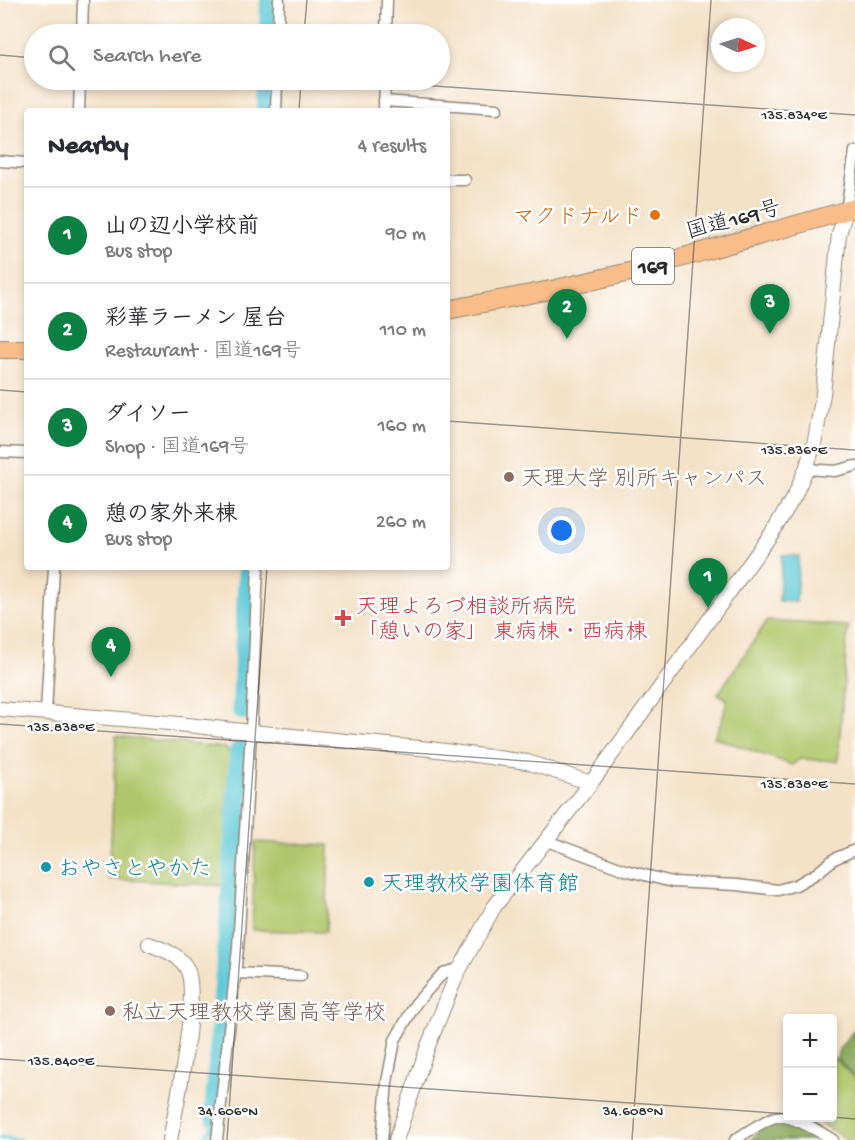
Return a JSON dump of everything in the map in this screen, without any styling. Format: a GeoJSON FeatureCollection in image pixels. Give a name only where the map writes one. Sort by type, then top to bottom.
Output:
{"type":"FeatureCollection","features":[{"type":"Feature","properties":{"kind":"highway","name":"国道169号"},"geometry":{"type":"LineString","coordinates":[[450,309],[638,270],[850,210]]}},
{"type":"Feature","properties":{"kind":"highway"},"geometry":{"type":"LineString","coordinates":[[0,349],[24,349]]}},
{"type":"Feature","properties":{"kind":"street"},"geometry":{"type":"LineString","coordinates":[[82,24],[83,0]]}},
{"type":"Feature","properties":{"kind":"street"},"geometry":{"type":"LineString","coordinates":[[278,24],[279,0]]}},
{"type":"Feature","properties":{"kind":"street"},"geometry":{"type":"LineString","coordinates":[[386,24],[387,0]]}},
{"type":"Feature","properties":{"kind":"street"},"geometry":{"type":"LineString","coordinates":[[79,108],[80,90]]}},
{"type":"Feature","properties":{"kind":"street"},"geometry":{"type":"LineString","coordinates":[[276,108],[277,90]]}},
{"type":"Feature","properties":{"kind":"street"},"geometry":{"type":"LineString","coordinates":[[385,90],[384,106],[497,109]]}},
{"type":"Feature","properties":{"kind":"street"},"geometry":{"type":"LineString","coordinates":[[396,1140],[428,1046],[457,974],[494,907],[591,783],[772,533],[795,495],[815,440],[823,394],[839,234],[850,210],[855,151]]}},
{"type":"Feature","properties":{"kind":"street"},"geometry":{"type":"LineString","coordinates":[[0,161],[24,163]]}},
{"type":"Feature","properties":{"kind":"street"},"geometry":{"type":"LineString","coordinates":[[450,180],[465,180]]}},
{"type":"Feature","properties":{"kind":"street"},"geometry":{"type":"LineString","coordinates":[[0,452],[24,453]]}},
{"type":"Feature","properties":{"kind":"street"},"geometry":{"type":"LineString","coordinates":[[806,469],[835,471],[855,466]]}},
{"type":"Feature","properties":{"kind":"street"},"geometry":{"type":"LineString","coordinates":[[46,712],[54,570]]}},
{"type":"Feature","properties":{"kind":"street"},"geometry":{"type":"LineString","coordinates":[[217,1140],[238,948],[258,570]]}},
{"type":"Feature","properties":{"kind":"street"},"geometry":{"type":"LineString","coordinates":[[0,709],[430,749],[527,762],[591,783]]}},
{"type":"Feature","properties":{"kind":"street"},"geometry":{"type":"LineString","coordinates":[[547,841],[625,870],[672,882],[737,885],[778,890],[796,885],[817,873],[834,859],[855,850]]}},
{"type":"Feature","properties":{"kind":"street"},"geometry":{"type":"LineString","coordinates":[[149,944],[175,955],[187,969],[191,985],[190,1015],[170,1140]]}},
{"type":"Feature","properties":{"kind":"street"},"geometry":{"type":"LineString","coordinates":[[382,1140],[387,1082],[395,1040],[416,1003],[443,973],[461,968]]}},
{"type":"Feature","properties":{"kind":"street"},"geometry":{"type":"LineString","coordinates":[[235,972],[301,976]]}},
{"type":"Feature","properties":{"kind":"street"},"geometry":{"type":"LineString","coordinates":[[735,1140],[776,1117],[791,1119],[810,1126],[833,1140]]}},
{"type":"Feature","properties":{"kind":"green space"},"geometry":{"type":"Polygon","coordinates":[[[767,621],[848,626],[838,761],[800,759],[792,765],[714,737],[722,721],[727,699],[718,694],[767,621]]]}},
{"type":"Feature","properties":{"kind":"green space"},"geometry":{"type":"Polygon","coordinates":[[[116,736],[226,748],[232,756],[227,886],[109,879],[116,736]]]}},
{"type":"Feature","properties":{"kind":"green space"},"geometry":{"type":"Polygon","coordinates":[[[255,842],[329,845],[326,932],[252,930],[255,842]]]}},
{"type":"Feature","properties":{"kind":"green space"},"geometry":{"type":"Polygon","coordinates":[[[855,1029],[855,1077],[837,1059],[839,1049],[855,1029]]]}},
{"type":"Feature","properties":{"kind":"green space"},"geometry":{"type":"Polygon","coordinates":[[[837,1061],[855,1079],[855,1140],[846,1140],[819,1122],[837,1122],[837,1061]]]}},
{"type":"Feature","properties":{"kind":"green space"},"geometry":{"type":"Polygon","coordinates":[[[771,1121],[795,1122],[828,1140],[750,1140],[771,1121]]]}},
{"type":"Feature","properties":{"kind":"water"},"geometry":{"type":"Polygon","coordinates":[[[782,555],[799,556],[796,602],[779,601],[782,555]]]}},
{"type":"Feature","properties":{"kind":"waterway"},"geometry":{"type":"LineString","coordinates":[[270,24],[271,0]]}},
{"type":"Feature","properties":{"kind":"waterway"},"geometry":{"type":"LineString","coordinates":[[268,108],[269,90]]}},
{"type":"Feature","properties":{"kind":"waterway"},"geometry":{"type":"LineString","coordinates":[[243,709],[249,570]]}},
{"type":"Feature","properties":{"kind":"waterway"},"geometry":{"type":"LineString","coordinates":[[215,1115],[232,895],[240,752]]}},
{"type":"Feature","properties":{"kind":"waterway"},"geometry":{"type":"LineString","coordinates":[[198,1140],[206,1136],[213,1126]]}},
{"type":"Feature","properties":{"kind":"waterway"},"geometry":{"type":"LineString","coordinates":[[0,1138],[21,1140]]}},
{"type":"Feature","properties":{"kind":"place","name":"マクドナルド"},"geometry":{"type":"Point","coordinates":[655,215]}},
{"type":"Feature","properties":{"kind":"place","name":"ダイソー"},"geometry":{"type":"Point","coordinates":[770,334]}},
{"type":"Feature","properties":{"kind":"place","name":"彩華ラーメン 屋台"},"geometry":{"type":"Point","coordinates":[567,339]}},
{"type":"Feature","properties":{"kind":"place","name":"天理大学 別所キャンパス"},"geometry":{"type":"Point","coordinates":[509,477]}},
{"type":"Feature","properties":{"kind":"place","name":"山の辺小学校前"},"geometry":{"type":"Point","coordinates":[708,608]}},
{"type":"Feature","properties":{"kind":"place","name":"天理よろづ相談所病院 「憩いの家」 東病棟・西病棟"},"geometry":{"type":"Point","coordinates":[343,618]}},
{"type":"Feature","properties":{"kind":"place","name":"憩の家外来棟"},"geometry":{"type":"Point","coordinates":[111,677]}},
{"type":"Feature","properties":{"kind":"place","name":"おやさとやかた"},"geometry":{"type":"Point","coordinates":[46,867]}},
{"type":"Feature","properties":{"kind":"place","name":"天理教校学園体育館"},"geometry":{"type":"Point","coordinates":[369,882]}},
{"type":"Feature","properties":{"kind":"place","name":"私立天理教校学園高等学校"},"geometry":{"type":"Point","coordinates":[110,1011]}}]}
